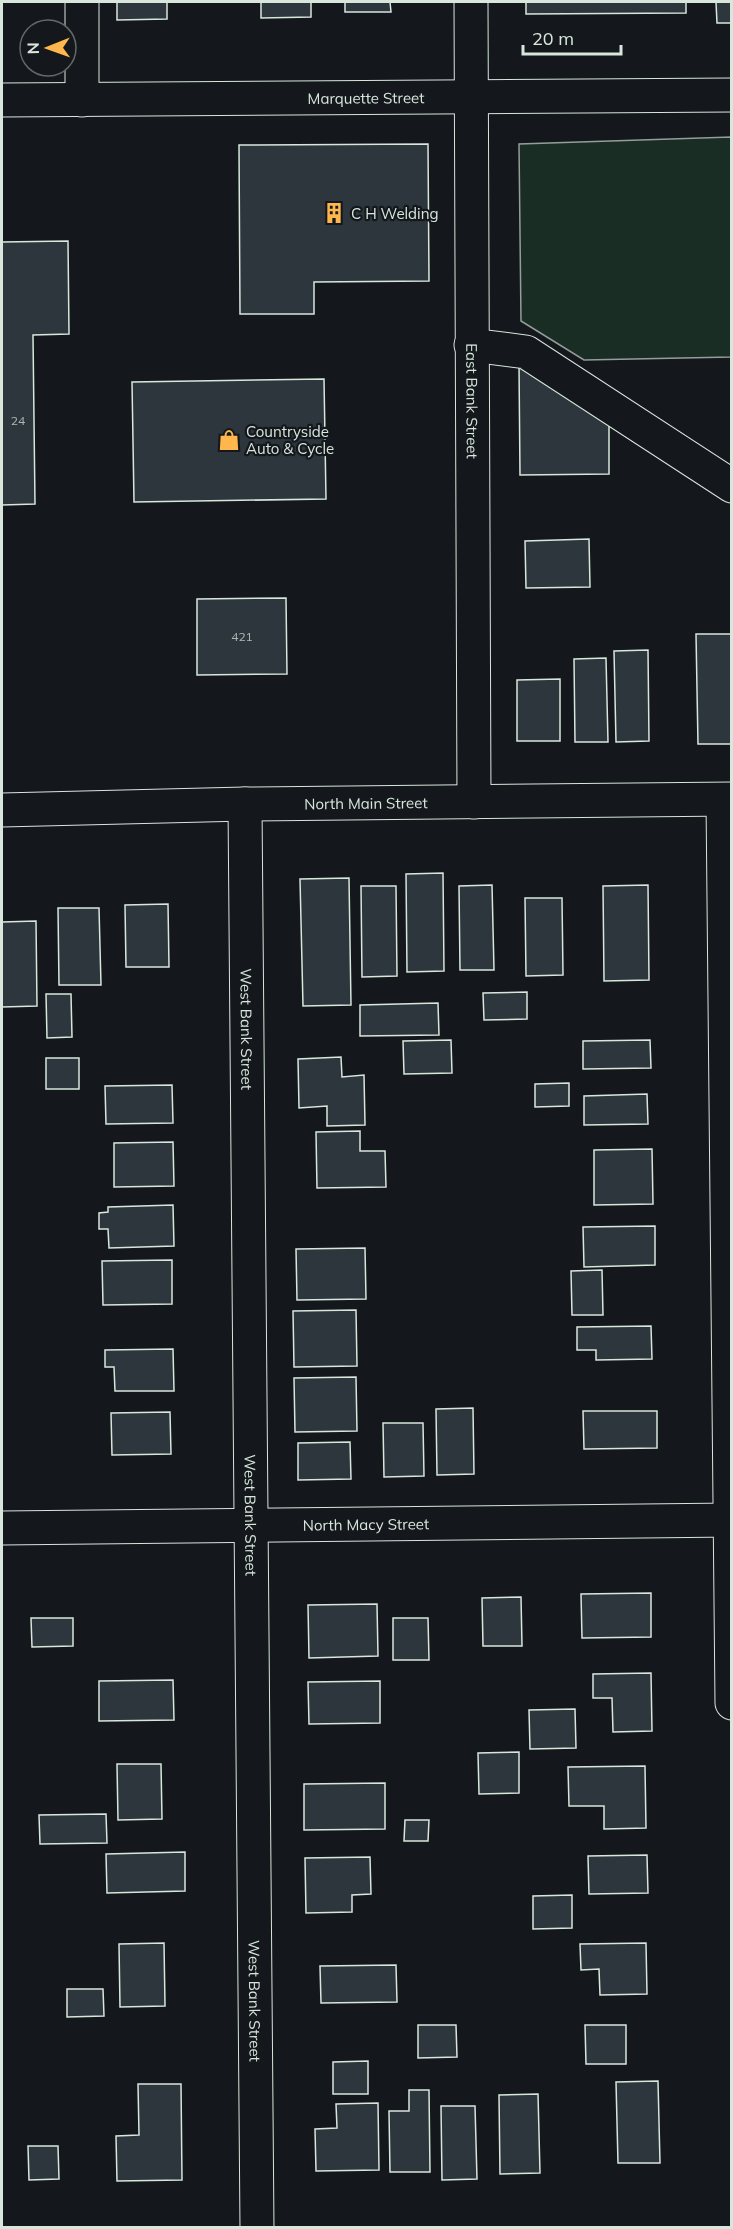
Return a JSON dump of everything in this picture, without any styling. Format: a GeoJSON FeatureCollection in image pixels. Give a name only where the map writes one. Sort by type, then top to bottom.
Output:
{"type":"FeatureCollection","features":[{"type":"Feature","properties":{"kind":"street"},"geometry":{"type":"LineString","coordinates":[[82,2],[82,100]]}},
{"type":"Feature","properties":{"kind":"street","name":"East Bank Street"},"geometry":{"type":"LineString","coordinates":[[471,2],[474,801]]}},
{"type":"Feature","properties":{"kind":"street","name":"Marquette Street"},"geometry":{"type":"LineString","coordinates":[[2,100],[732,95]]}},
{"type":"Feature","properties":{"kind":"street"},"geometry":{"type":"LineString","coordinates":[[471,345],[526,352],[732,486]]}},
{"type":"Feature","properties":{"kind":"street"},"geometry":{"type":"LineString","coordinates":[[727,800],[732,1703]]}},
{"type":"Feature","properties":{"kind":"street","name":"North Main Street"},"geometry":{"type":"LineString","coordinates":[[2,810],[245,804],[727,800]]}},
{"type":"Feature","properties":{"kind":"street","name":"West Bank Street"},"geometry":{"type":"LineString","coordinates":[[245,804],[257,2228]]}},
{"type":"Feature","properties":{"kind":"street","name":"North Macy Street"},"geometry":{"type":"LineString","coordinates":[[2,1528],[731,1520]]}},
{"type":"Feature","properties":{"kind":"green space"},"geometry":{"type":"Polygon","coordinates":[[[731,137],[731,357],[584,360],[521,321],[519,144],[731,137]]]}},
{"type":"Feature","properties":{"kind":"building"},"geometry":{"type":"Polygon","coordinates":[[[117,2],[167,2],[167,19],[117,20],[117,2]]]}},
{"type":"Feature","properties":{"kind":"building"},"geometry":{"type":"Polygon","coordinates":[[[261,2],[311,2],[311,17],[261,18],[261,2]]]}},
{"type":"Feature","properties":{"kind":"building"},"geometry":{"type":"Polygon","coordinates":[[[345,2],[390,2],[391,12],[345,12],[345,2]]]}},
{"type":"Feature","properties":{"kind":"building"},"geometry":{"type":"Polygon","coordinates":[[[526,2],[686,2],[686,13],[526,14],[526,2]]]}},
{"type":"Feature","properties":{"kind":"building"},"geometry":{"type":"Polygon","coordinates":[[[716,2],[732,2],[732,23],[717,23],[716,2]]]}},
{"type":"Feature","properties":{"kind":"building","name":"C H Welding"},"geometry":{"type":"Polygon","coordinates":[[[428,144],[429,281],[314,282],[314,314],[240,314],[239,145],[428,144]]]}},
{"type":"Feature","properties":{"kind":"building"},"geometry":{"type":"Polygon","coordinates":[[[68,241],[69,334],[33,335],[35,504],[2,505],[2,242],[68,241]]]}},
{"type":"Feature","properties":{"kind":"building"},"geometry":{"type":"Polygon","coordinates":[[[519,365],[609,421],[609,474],[520,475],[519,365]]]}},
{"type":"Feature","properties":{"kind":"building","name":"Countryside Auto & Cycle"},"geometry":{"type":"Polygon","coordinates":[[[324,379],[326,499],[134,502],[132,382],[324,379]]]}},
{"type":"Feature","properties":{"kind":"building"},"geometry":{"type":"Polygon","coordinates":[[[589,539],[590,587],[526,588],[525,541],[589,539]]]}},
{"type":"Feature","properties":{"kind":"building"},"geometry":{"type":"Polygon","coordinates":[[[286,598],[287,674],[197,675],[197,599],[286,598]]]}},
{"type":"Feature","properties":{"kind":"building"},"geometry":{"type":"Polygon","coordinates":[[[696,634],[732,634],[732,744],[698,744],[696,634]]]}},
{"type":"Feature","properties":{"kind":"building"},"geometry":{"type":"Polygon","coordinates":[[[648,650],[649,741],[616,742],[614,651],[648,650]]]}},
{"type":"Feature","properties":{"kind":"building"},"geometry":{"type":"Polygon","coordinates":[[[606,658],[608,742],[575,742],[574,659],[606,658]]]}},
{"type":"Feature","properties":{"kind":"building"},"geometry":{"type":"Polygon","coordinates":[[[560,679],[560,741],[517,741],[517,680],[560,679]]]}},
{"type":"Feature","properties":{"kind":"building"},"geometry":{"type":"Polygon","coordinates":[[[443,873],[444,971],[407,972],[406,874],[443,873]]]}},
{"type":"Feature","properties":{"kind":"building"},"geometry":{"type":"Polygon","coordinates":[[[349,878],[351,1005],[303,1006],[300,879],[349,878]]]}},
{"type":"Feature","properties":{"kind":"building"},"geometry":{"type":"Polygon","coordinates":[[[492,885],[494,970],[460,970],[459,886],[492,885]]]}},
{"type":"Feature","properties":{"kind":"building"},"geometry":{"type":"Polygon","coordinates":[[[648,885],[649,980],[604,981],[603,886],[648,885]]]}},
{"type":"Feature","properties":{"kind":"building"},"geometry":{"type":"Polygon","coordinates":[[[361,886],[396,886],[397,976],[362,977],[361,886]]]}},
{"type":"Feature","properties":{"kind":"building"},"geometry":{"type":"Polygon","coordinates":[[[525,898],[562,898],[563,975],[526,976],[525,898]]]}},
{"type":"Feature","properties":{"kind":"building"},"geometry":{"type":"Polygon","coordinates":[[[168,904],[169,967],[126,967],[125,905],[168,904]]]}},
{"type":"Feature","properties":{"kind":"building"},"geometry":{"type":"Polygon","coordinates":[[[58,908],[99,908],[101,985],[59,985],[58,908]]]}},
{"type":"Feature","properties":{"kind":"building"},"geometry":{"type":"Polygon","coordinates":[[[36,921],[37,1006],[2,1007],[2,922],[36,921]]]}},
{"type":"Feature","properties":{"kind":"building"},"geometry":{"type":"Polygon","coordinates":[[[527,992],[527,1019],[484,1020],[483,993],[527,992]]]}},
{"type":"Feature","properties":{"kind":"building"},"geometry":{"type":"Polygon","coordinates":[[[46,994],[71,994],[72,1037],[47,1038],[46,994]]]}},
{"type":"Feature","properties":{"kind":"building"},"geometry":{"type":"Polygon","coordinates":[[[438,1003],[439,1035],[360,1036],[360,1005],[438,1003]]]}},
{"type":"Feature","properties":{"kind":"building"},"geometry":{"type":"Polygon","coordinates":[[[451,1040],[452,1073],[404,1074],[403,1041],[451,1040]]]}},
{"type":"Feature","properties":{"kind":"building"},"geometry":{"type":"Polygon","coordinates":[[[650,1040],[651,1068],[583,1069],[583,1041],[650,1040]]]}},
{"type":"Feature","properties":{"kind":"building"},"geometry":{"type":"Polygon","coordinates":[[[341,1057],[342,1077],[364,1075],[365,1125],[327,1126],[327,1106],[299,1108],[298,1059],[341,1057]]]}},
{"type":"Feature","properties":{"kind":"building"},"geometry":{"type":"Polygon","coordinates":[[[46,1058],[79,1058],[79,1089],[46,1089],[46,1058]]]}},
{"type":"Feature","properties":{"kind":"building"},"geometry":{"type":"Polygon","coordinates":[[[569,1083],[569,1106],[535,1107],[535,1084],[569,1083]]]}},
{"type":"Feature","properties":{"kind":"building"},"geometry":{"type":"Polygon","coordinates":[[[172,1085],[173,1123],[106,1124],[105,1086],[172,1085]]]}},
{"type":"Feature","properties":{"kind":"building"},"geometry":{"type":"Polygon","coordinates":[[[647,1094],[648,1124],[584,1125],[584,1096],[647,1094]]]}},
{"type":"Feature","properties":{"kind":"building"},"geometry":{"type":"Polygon","coordinates":[[[360,1131],[360,1151],[385,1151],[386,1187],[317,1188],[316,1132],[360,1131]]]}},
{"type":"Feature","properties":{"kind":"building"},"geometry":{"type":"Polygon","coordinates":[[[173,1142],[174,1186],[114,1187],[114,1143],[173,1142]]]}},
{"type":"Feature","properties":{"kind":"building"},"geometry":{"type":"Polygon","coordinates":[[[652,1149],[653,1204],[594,1205],[594,1150],[652,1149]]]}},
{"type":"Feature","properties":{"kind":"building"},"geometry":{"type":"Polygon","coordinates":[[[173,1205],[174,1246],[109,1248],[108,1229],[99,1229],[99,1213],[108,1212],[108,1207],[173,1205]]]}},
{"type":"Feature","properties":{"kind":"building"},"geometry":{"type":"Polygon","coordinates":[[[655,1226],[655,1265],[584,1267],[583,1227],[655,1226]]]}},
{"type":"Feature","properties":{"kind":"building"},"geometry":{"type":"Polygon","coordinates":[[[365,1248],[366,1299],[297,1300],[296,1249],[365,1248]]]}},
{"type":"Feature","properties":{"kind":"building"},"geometry":{"type":"Polygon","coordinates":[[[172,1260],[172,1304],[103,1305],[102,1261],[172,1260]]]}},
{"type":"Feature","properties":{"kind":"building"},"geometry":{"type":"Polygon","coordinates":[[[602,1270],[603,1315],[572,1315],[571,1271],[602,1270]]]}},
{"type":"Feature","properties":{"kind":"building"},"geometry":{"type":"Polygon","coordinates":[[[356,1310],[357,1366],[294,1367],[293,1311],[356,1310]]]}},
{"type":"Feature","properties":{"kind":"building"},"geometry":{"type":"Polygon","coordinates":[[[651,1326],[652,1359],[596,1360],[596,1350],[577,1350],[577,1327],[651,1326]]]}},
{"type":"Feature","properties":{"kind":"building"},"geometry":{"type":"Polygon","coordinates":[[[173,1349],[174,1391],[115,1391],[114,1367],[105,1367],[105,1350],[173,1349]]]}},
{"type":"Feature","properties":{"kind":"building"},"geometry":{"type":"Polygon","coordinates":[[[356,1377],[357,1431],[295,1432],[294,1378],[356,1377]]]}},
{"type":"Feature","properties":{"kind":"building"},"geometry":{"type":"Polygon","coordinates":[[[473,1408],[474,1474],[437,1475],[436,1409],[473,1408]]]}},
{"type":"Feature","properties":{"kind":"building"},"geometry":{"type":"Polygon","coordinates":[[[583,1411],[657,1411],[657,1448],[584,1449],[583,1411]]]}},
{"type":"Feature","properties":{"kind":"building"},"geometry":{"type":"Polygon","coordinates":[[[170,1412],[171,1454],[112,1455],[111,1413],[170,1412]]]}},
{"type":"Feature","properties":{"kind":"building"},"geometry":{"type":"Polygon","coordinates":[[[383,1423],[423,1423],[424,1476],[384,1477],[383,1423]]]}},
{"type":"Feature","properties":{"kind":"building"},"geometry":{"type":"Polygon","coordinates":[[[350,1442],[351,1479],[298,1480],[298,1443],[350,1442]]]}},
{"type":"Feature","properties":{"kind":"building"},"geometry":{"type":"Polygon","coordinates":[[[651,1593],[651,1637],[582,1638],[581,1594],[651,1593]]]}},
{"type":"Feature","properties":{"kind":"building"},"geometry":{"type":"Polygon","coordinates":[[[521,1597],[522,1646],[483,1646],[482,1598],[521,1597]]]}},
{"type":"Feature","properties":{"kind":"building"},"geometry":{"type":"Polygon","coordinates":[[[377,1604],[378,1656],[309,1658],[308,1605],[377,1604]]]}},
{"type":"Feature","properties":{"kind":"building"},"geometry":{"type":"Polygon","coordinates":[[[31,1618],[73,1618],[73,1646],[32,1647],[31,1618]]]}},
{"type":"Feature","properties":{"kind":"building"},"geometry":{"type":"Polygon","coordinates":[[[393,1618],[428,1618],[429,1660],[393,1660],[393,1618]]]}},
{"type":"Feature","properties":{"kind":"building"},"geometry":{"type":"Polygon","coordinates":[[[651,1673],[652,1731],[613,1732],[612,1698],[593,1698],[593,1674],[651,1673]]]}},
{"type":"Feature","properties":{"kind":"building"},"geometry":{"type":"Polygon","coordinates":[[[173,1680],[174,1720],[99,1721],[99,1681],[173,1680]]]}},
{"type":"Feature","properties":{"kind":"building"},"geometry":{"type":"Polygon","coordinates":[[[380,1681],[380,1723],[309,1724],[308,1682],[380,1681]]]}},
{"type":"Feature","properties":{"kind":"building"},"geometry":{"type":"Polygon","coordinates":[[[575,1709],[576,1748],[530,1749],[529,1710],[575,1709]]]}},
{"type":"Feature","properties":{"kind":"building"},"geometry":{"type":"Polygon","coordinates":[[[519,1752],[519,1793],[479,1794],[478,1753],[519,1752]]]}},
{"type":"Feature","properties":{"kind":"building"},"geometry":{"type":"Polygon","coordinates":[[[117,1764],[161,1764],[162,1819],[118,1820],[117,1764]]]}},
{"type":"Feature","properties":{"kind":"building"},"geometry":{"type":"Polygon","coordinates":[[[645,1766],[646,1828],[604,1829],[604,1806],[569,1806],[568,1767],[645,1766]]]}},
{"type":"Feature","properties":{"kind":"building"},"geometry":{"type":"Polygon","coordinates":[[[385,1783],[385,1829],[304,1830],[304,1784],[385,1783]]]}},
{"type":"Feature","properties":{"kind":"building"},"geometry":{"type":"Polygon","coordinates":[[[106,1814],[107,1843],[40,1844],[39,1815],[106,1814]]]}},
{"type":"Feature","properties":{"kind":"building"},"geometry":{"type":"Polygon","coordinates":[[[405,1820],[429,1820],[428,1841],[404,1841],[405,1820]]]}},
{"type":"Feature","properties":{"kind":"building"},"geometry":{"type":"Polygon","coordinates":[[[185,1852],[185,1891],[107,1893],[106,1854],[185,1852]]]}},
{"type":"Feature","properties":{"kind":"building"},"geometry":{"type":"Polygon","coordinates":[[[647,1855],[648,1893],[589,1894],[588,1856],[647,1855]]]}},
{"type":"Feature","properties":{"kind":"building"},"geometry":{"type":"Polygon","coordinates":[[[370,1857],[371,1894],[352,1895],[352,1912],[306,1913],[305,1858],[370,1857]]]}},
{"type":"Feature","properties":{"kind":"building"},"geometry":{"type":"Polygon","coordinates":[[[572,1895],[572,1928],[533,1929],[533,1896],[572,1895]]]}},
{"type":"Feature","properties":{"kind":"building"},"geometry":{"type":"Polygon","coordinates":[[[164,1943],[165,2006],[120,2007],[119,1944],[164,1943]]]}},
{"type":"Feature","properties":{"kind":"building"},"geometry":{"type":"Polygon","coordinates":[[[646,1943],[647,1994],[600,1995],[599,1969],[581,1970],[580,1944],[646,1943]]]}},
{"type":"Feature","properties":{"kind":"building"},"geometry":{"type":"Polygon","coordinates":[[[396,1965],[397,2002],[321,2003],[320,1966],[396,1965]]]}},
{"type":"Feature","properties":{"kind":"building"},"geometry":{"type":"Polygon","coordinates":[[[67,1989],[103,1989],[104,2016],[67,2017],[67,1989]]]}},
{"type":"Feature","properties":{"kind":"building"},"geometry":{"type":"Polygon","coordinates":[[[418,2025],[456,2025],[457,2057],[418,2058],[418,2025]]]}},
{"type":"Feature","properties":{"kind":"building"},"geometry":{"type":"Polygon","coordinates":[[[585,2025],[626,2025],[626,2064],[586,2064],[585,2025]]]}},
{"type":"Feature","properties":{"kind":"building"},"geometry":{"type":"Polygon","coordinates":[[[368,2061],[368,2094],[333,2094],[333,2062],[368,2061]]]}},
{"type":"Feature","properties":{"kind":"building"},"geometry":{"type":"Polygon","coordinates":[[[658,2081],[660,2163],[618,2163],[616,2082],[658,2081]]]}},
{"type":"Feature","properties":{"kind":"building"},"geometry":{"type":"Polygon","coordinates":[[[138,2084],[181,2084],[182,2180],[117,2181],[116,2136],[139,2135],[138,2084]]]}},
{"type":"Feature","properties":{"kind":"building"},"geometry":{"type":"Polygon","coordinates":[[[409,2090],[429,2090],[430,2172],[390,2172],[389,2111],[409,2111],[409,2090]]]}},
{"type":"Feature","properties":{"kind":"building"},"geometry":{"type":"Polygon","coordinates":[[[538,2094],[540,2173],[500,2174],[499,2095],[538,2094]]]}},
{"type":"Feature","properties":{"kind":"building"},"geometry":{"type":"Polygon","coordinates":[[[378,2103],[379,2170],[316,2171],[315,2129],[337,2128],[336,2104],[378,2103]]]}},
{"type":"Feature","properties":{"kind":"building"},"geometry":{"type":"Polygon","coordinates":[[[441,2106],[475,2106],[477,2179],[442,2180],[441,2106]]]}},
{"type":"Feature","properties":{"kind":"building"},"geometry":{"type":"Polygon","coordinates":[[[28,2146],[58,2146],[59,2179],[29,2180],[28,2146]]]}},
{"type":"Feature","properties":{"kind":"place","name":"C H Welding"},"geometry":{"type":"Point","coordinates":[334,213]}},
{"type":"Feature","properties":{"kind":"place","name":"Countryside Auto & Cycle"},"geometry":{"type":"Point","coordinates":[229,440]}}]}
